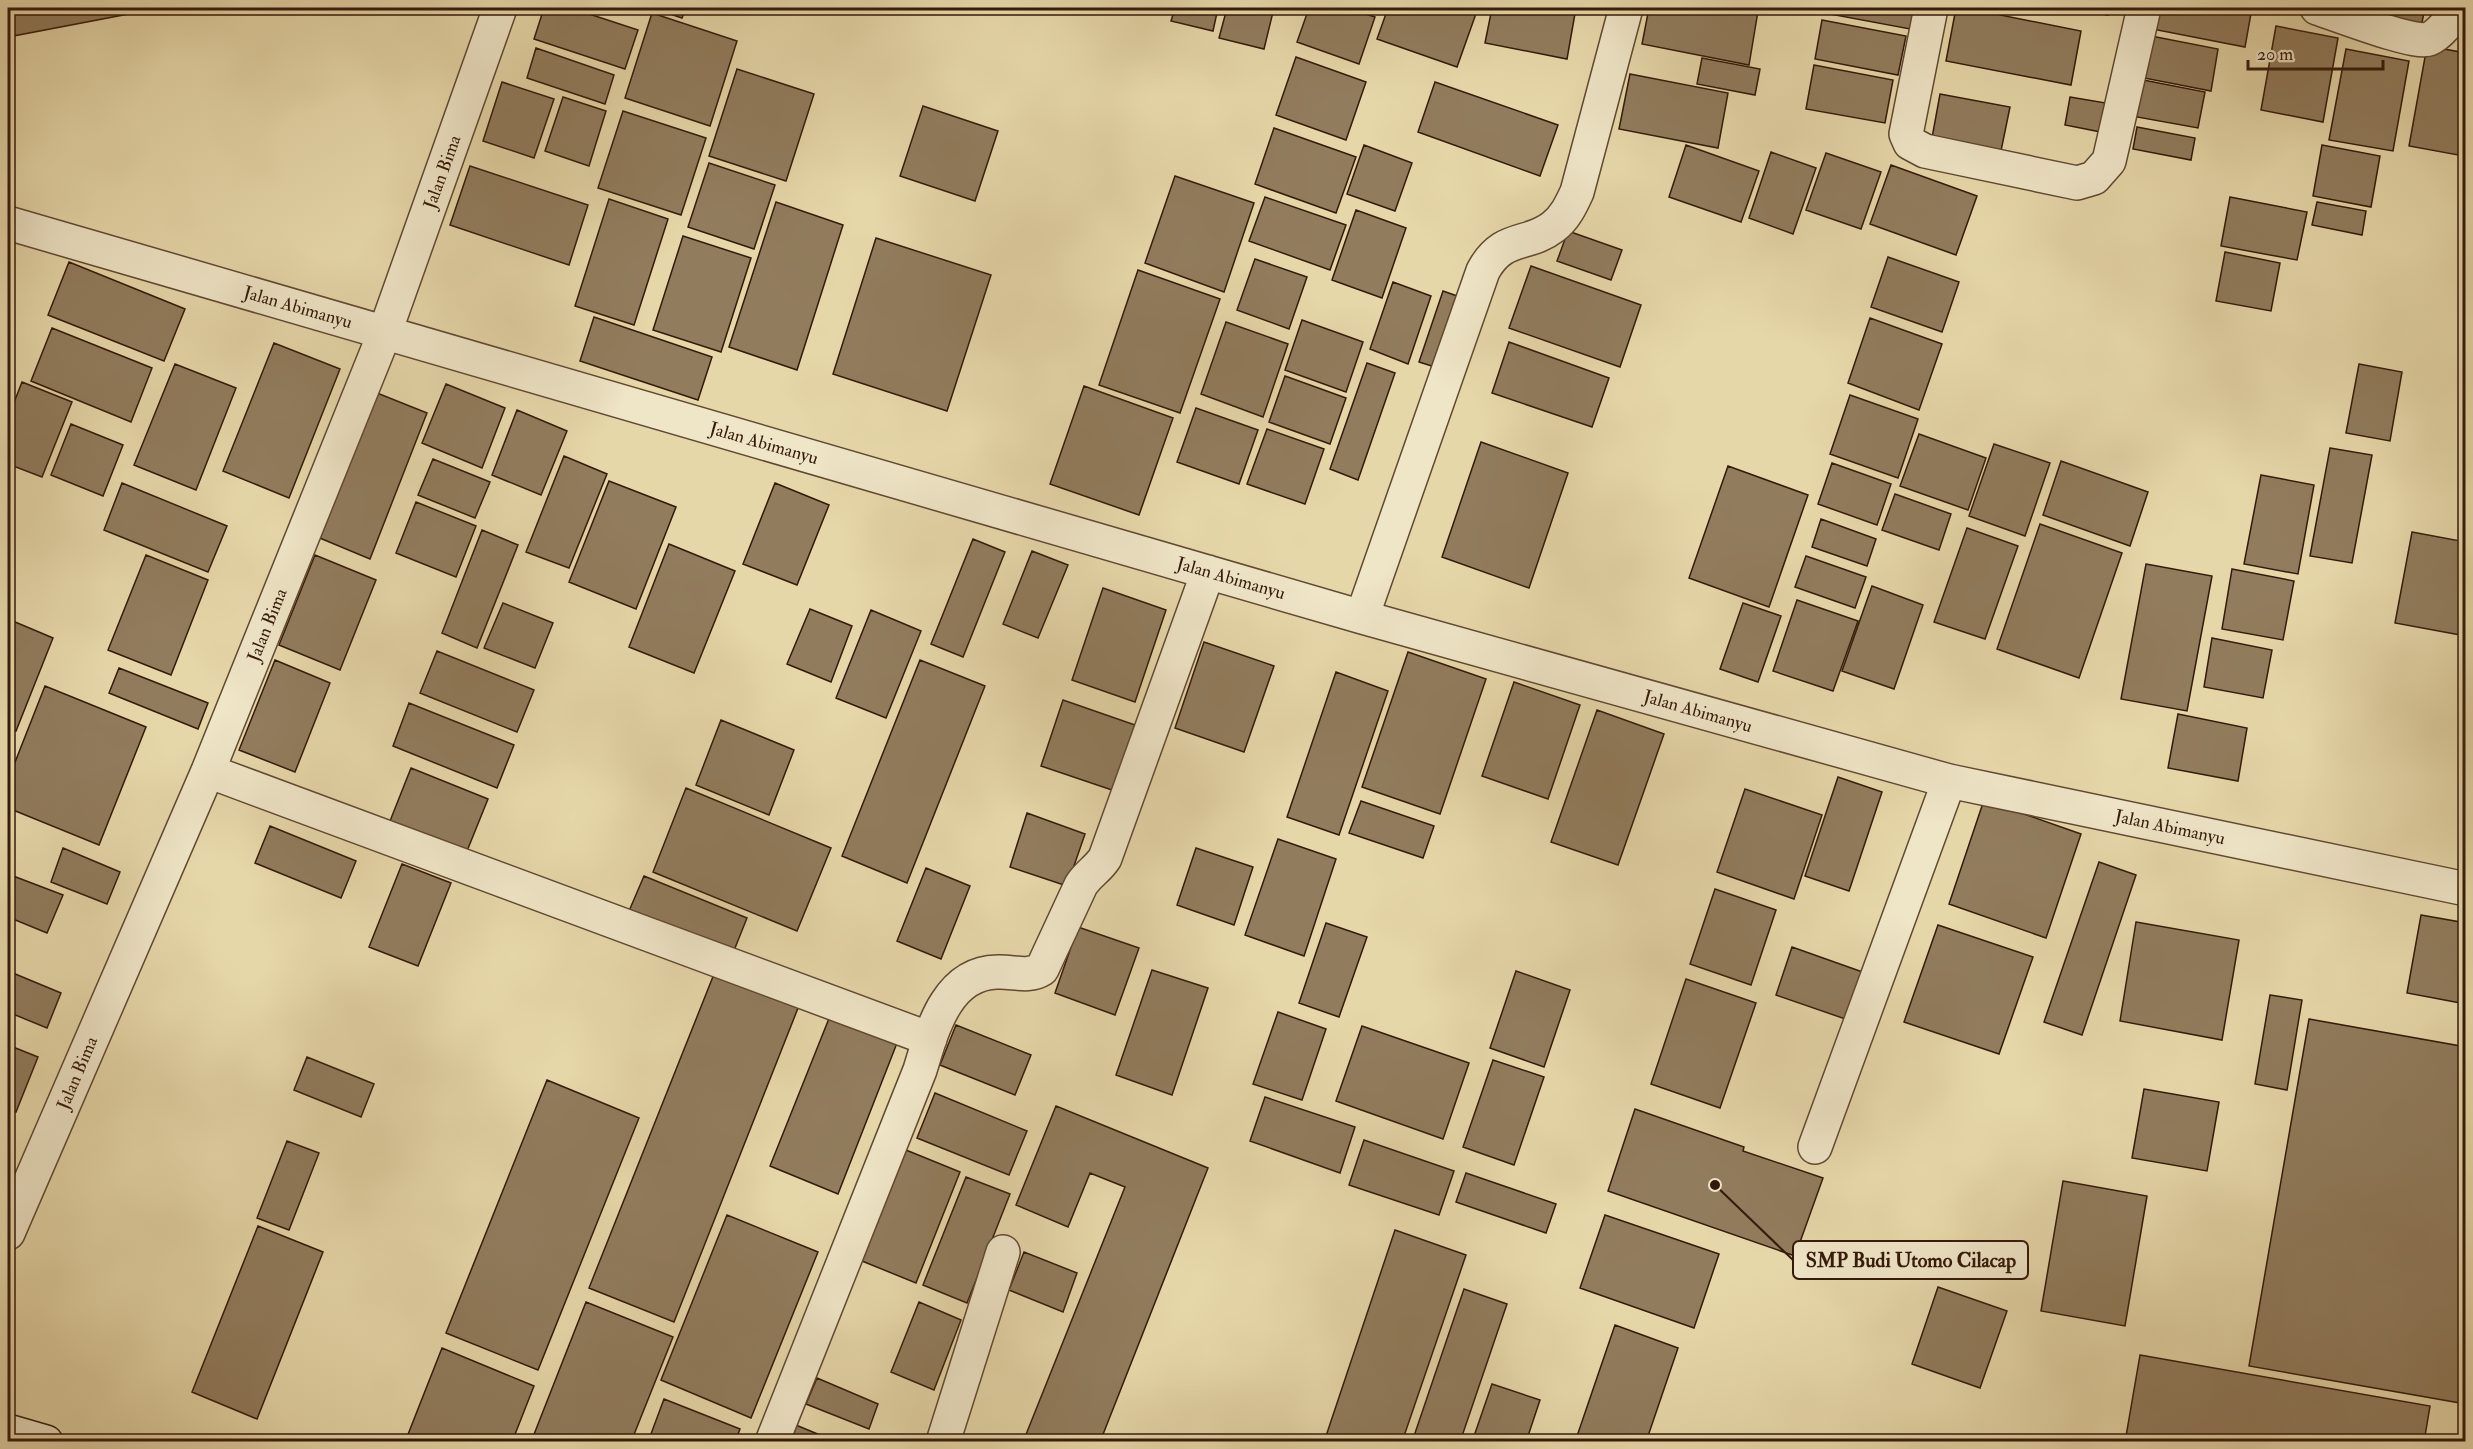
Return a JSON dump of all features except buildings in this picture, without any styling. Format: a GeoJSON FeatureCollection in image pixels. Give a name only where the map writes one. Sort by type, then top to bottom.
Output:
{"type":"FeatureCollection","features":[{"type":"Feature","properties":{"kind":"street","name":"Jalan Bima"},"geometry":{"type":"LineString","coordinates":[[8,1233],[208,771],[385,332],[501,8]]}},
{"type":"Feature","properties":{"kind":"street"},"geometry":{"type":"LineString","coordinates":[[1362,617],[1483,271],[1499,249],[1553,227],[1567,213],[1577,192],[1626,8]]}},
{"type":"Feature","properties":{"kind":"street"},"geometry":{"type":"LineString","coordinates":[[1931,8],[1906,134],[1910,143],[1925,151],[2077,183],[2094,178],[2109,161],[2144,8]]}},
{"type":"Feature","properties":{"kind":"street"},"geometry":{"type":"LineString","coordinates":[[2317,8],[2402,36],[2427,41],[2457,14],[2466,11]]}},
{"type":"Feature","properties":{"kind":"street","name":"Jalan Abimanyu"},"geometry":{"type":"LineString","coordinates":[[8,223],[1362,617],[1949,781],[2466,889]]}},
{"type":"Feature","properties":{"kind":"street"},"geometry":{"type":"LineString","coordinates":[[915,1033],[964,983],[987,972],[1025,975],[1042,969],[1081,885],[1088,875],[1099,868],[1105,858],[1208,572]]}},
{"type":"Feature","properties":{"kind":"street"},"geometry":{"type":"LineString","coordinates":[[208,771],[915,1033]]}},
{"type":"Feature","properties":{"kind":"street"},"geometry":{"type":"LineString","coordinates":[[1815,1147],[1949,781]]}},
{"type":"Feature","properties":{"kind":"street"},"geometry":{"type":"LineString","coordinates":[[772,1442],[920,1070],[915,1033]]}},
{"type":"Feature","properties":{"kind":"street"},"geometry":{"type":"LineString","coordinates":[[944,1442],[1003,1252]]}},
{"type":"Feature","properties":{"kind":"street"},"geometry":{"type":"LineString","coordinates":[[8,1431],[46,1442]]}},
{"type":"Feature","properties":{"kind":"place","name":"SMP Budi Utomo Cilacap"},"geometry":{"type":"Point","coordinates":[1715,1185]}}]}
